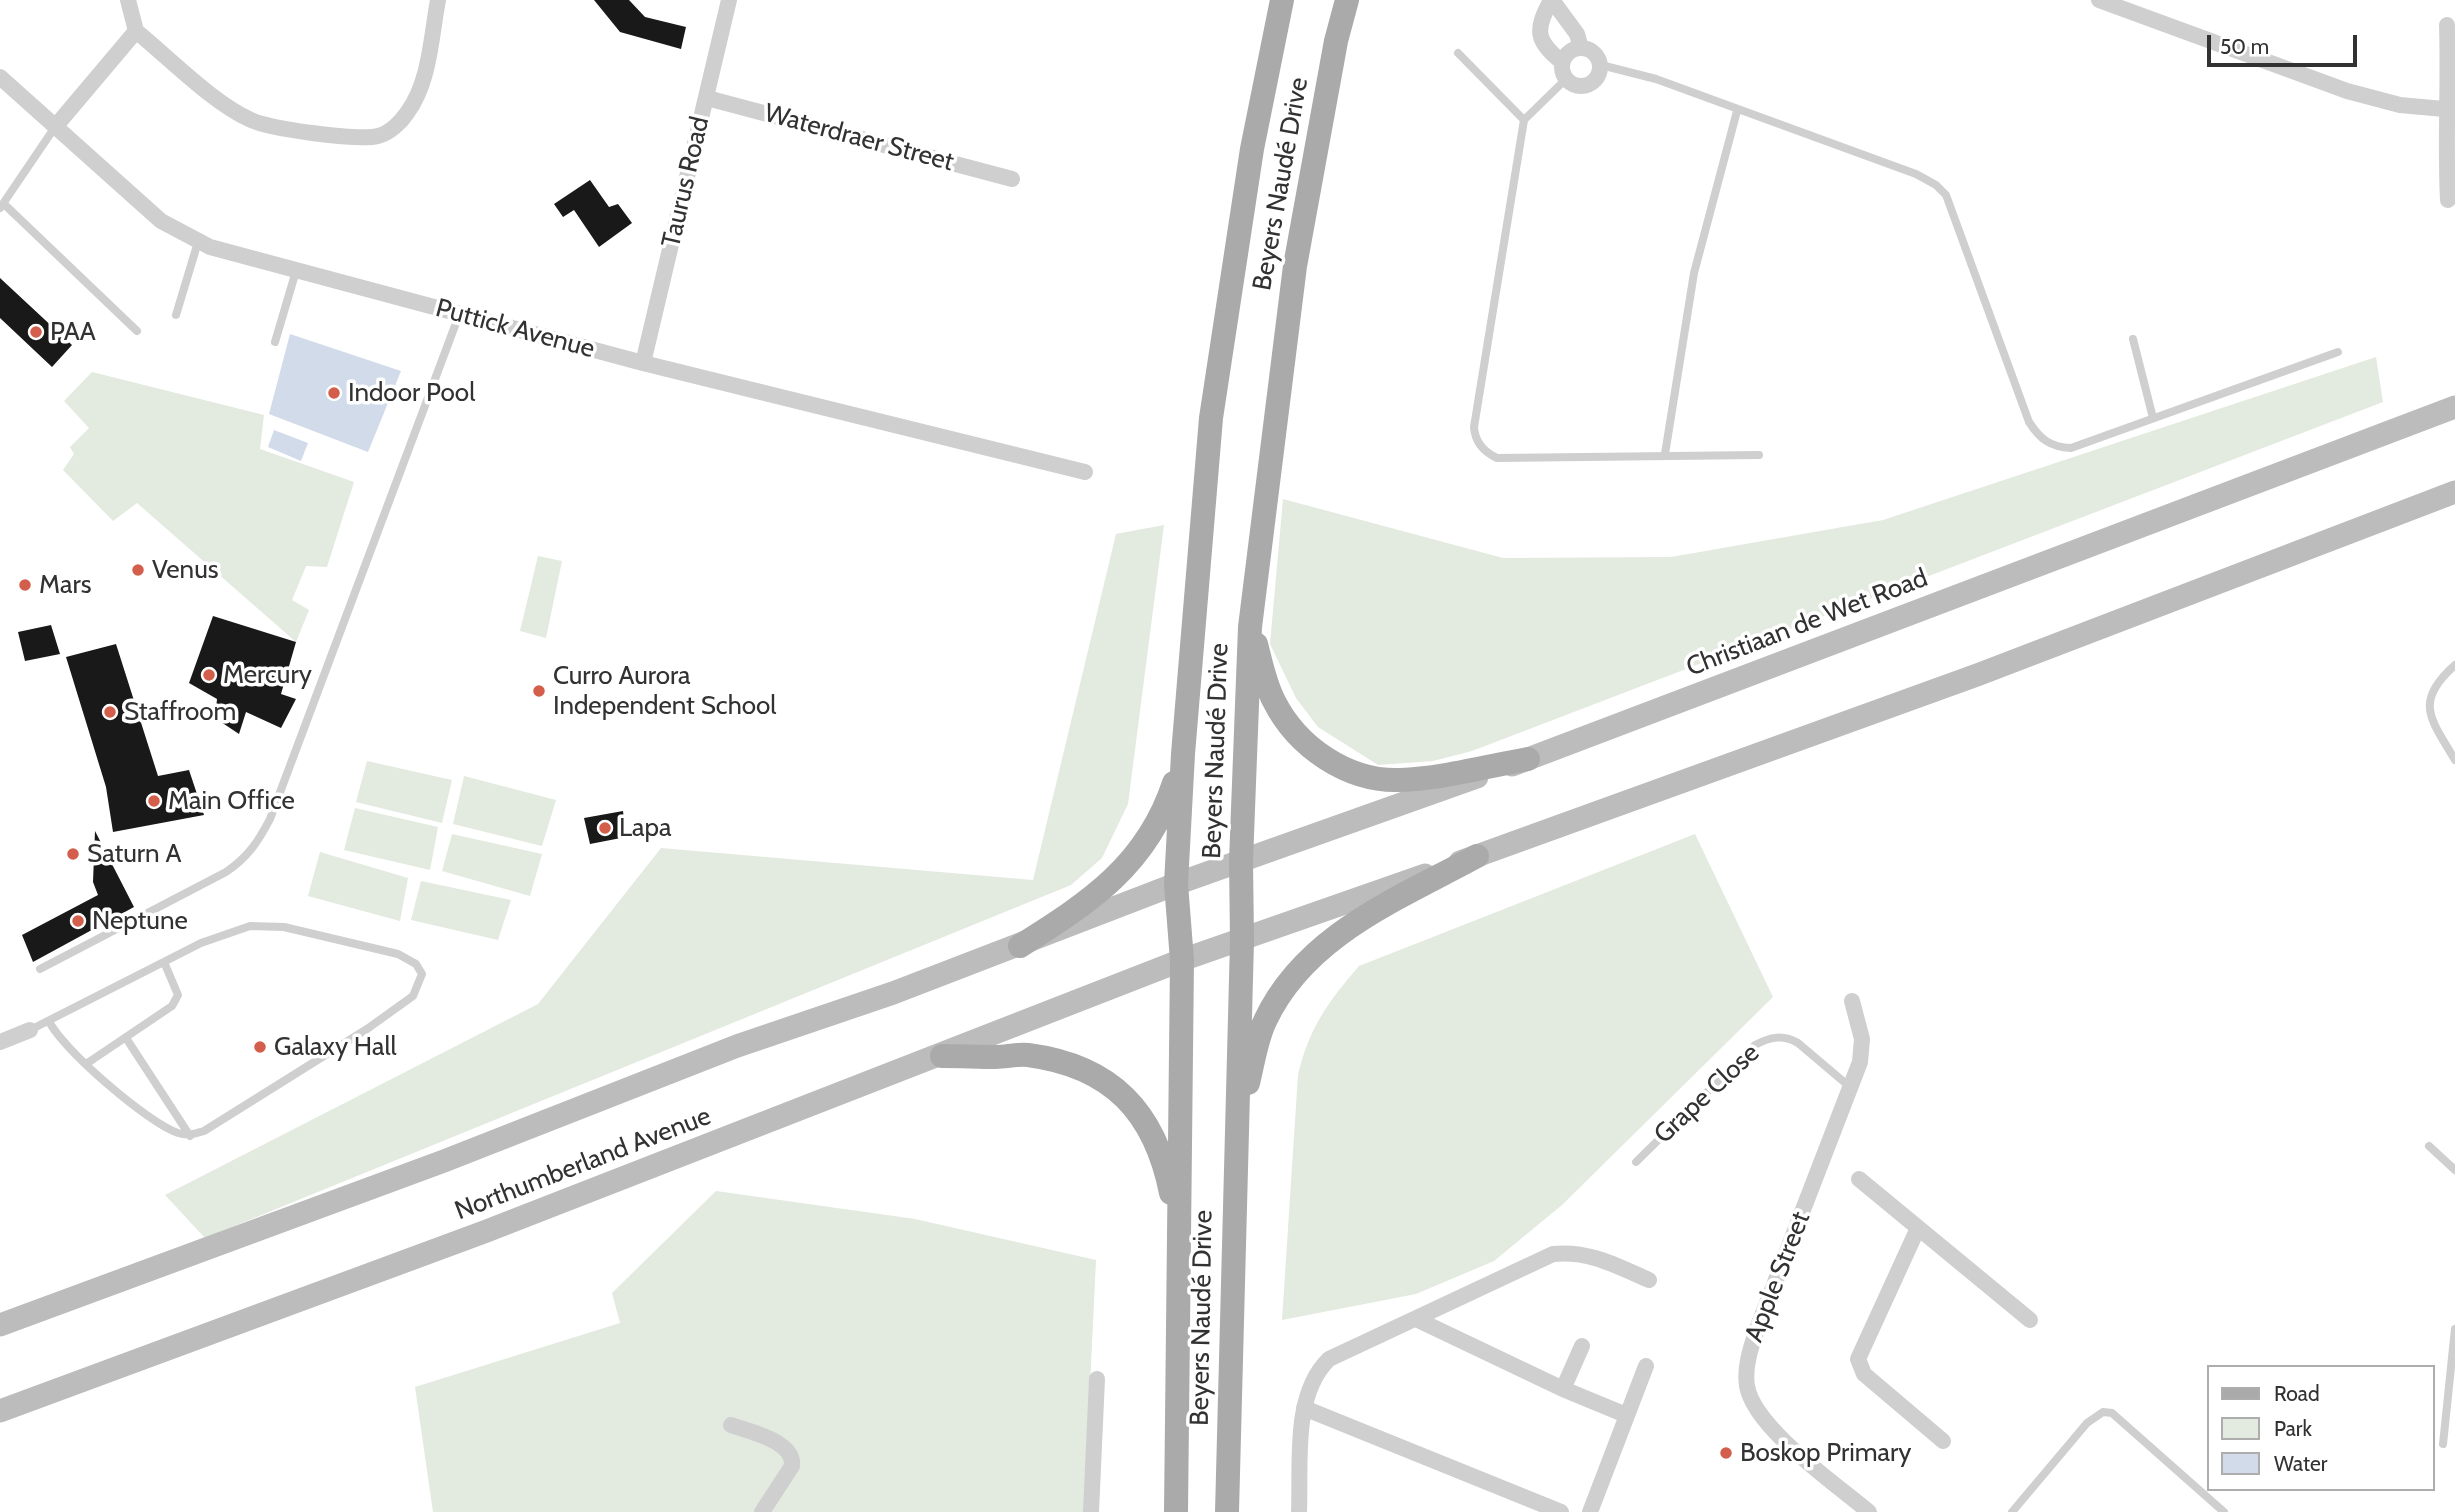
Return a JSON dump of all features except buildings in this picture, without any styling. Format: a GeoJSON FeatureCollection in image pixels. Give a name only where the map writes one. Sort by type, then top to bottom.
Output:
{"type":"FeatureCollection","features":[{"type":"Feature","properties":{"kind":"main road","name":"Beyers Naudé Drive"},"geometry":{"type":"LineString","coordinates":[[1176,1512],[1182,960],[1177,884],[1183,754],[1211,418],[1252,149],[1282,0]]}},
{"type":"Feature","properties":{"kind":"main road","name":"Beyers Naudé Drive"},"geometry":{"type":"LineString","coordinates":[[1227,1512],[1242,941],[1241,861],[1250,627],[1295,266],[1336,41],[1347,0]]}},
{"type":"Feature","properties":{"kind":"main road","name":"Christiaan de Wet Road"},"geometry":{"type":"LineString","coordinates":[[1177,884],[1528,759],[2455,407]]}},
{"type":"Feature","properties":{"kind":"main road"},"geometry":{"type":"LineString","coordinates":[[1182,960],[1242,941],[2003,665],[2455,492]]}},
{"type":"Feature","properties":{"kind":"main road"},"geometry":{"type":"LineString","coordinates":[[1250,627],[1273,700],[1291,728],[1317,753],[1349,771],[1399,781],[1528,759]]}},
{"type":"Feature","properties":{"kind":"main road"},"geometry":{"type":"LineString","coordinates":[[1020,946],[1070,914],[1135,859],[1152,836],[1166,807],[1183,754]]}},
{"type":"Feature","properties":{"kind":"main road"},"geometry":{"type":"LineString","coordinates":[[1236,1134],[1264,1022],[1286,984],[1310,957],[1347,927],[1477,856]]}},
{"type":"Feature","properties":{"kind":"main road","name":"Northumberland Avenue"},"geometry":{"type":"LineString","coordinates":[[0,1325],[444,1161],[737,1046],[1020,946],[1177,884]]}},
{"type":"Feature","properties":{"kind":"main road","name":"Northumberland Avenue"},"geometry":{"type":"LineString","coordinates":[[0,1411],[484,1232],[942,1056],[1182,960]]}},
{"type":"Feature","properties":{"kind":"main road"},"geometry":{"type":"LineString","coordinates":[[942,1056],[1025,1055],[1062,1062],[1108,1080],[1127,1097],[1149,1132],[1166,1169],[1180,1239]]}},
{"type":"Feature","properties":{"kind":"street"},"geometry":{"type":"LineString","coordinates":[[128,0],[136,31],[250,120],[269,126],[354,137],[379,136],[394,128],[416,99],[424,79],[438,0]]}},
{"type":"Feature","properties":{"kind":"street","name":"Taurus Road"},"geometry":{"type":"LineString","coordinates":[[643,363],[729,0]]}},
{"type":"Feature","properties":{"kind":"street"},"geometry":{"type":"LineString","coordinates":[[1562,62],[1569,52],[1581,48],[1592,51],[1601,65],[1597,79],[1587,86],[1576,86],[1566,79],[1562,62],[1545,48],[1539,36],[1541,19],[1551,0],[1577,34],[1581,48]]}},
{"type":"Feature","properties":{"kind":"street"},"geometry":{"type":"LineString","coordinates":[[2099,0],[2142,7],[2347,91],[2400,105],[2452,110]]}},
{"type":"Feature","properties":{"kind":"street"},"geometry":{"type":"LineString","coordinates":[[2447,25],[2452,110],[2445,135],[2448,200]]}},
{"type":"Feature","properties":{"kind":"street"},"geometry":{"type":"LineString","coordinates":[[55,127],[136,31]]}},
{"type":"Feature","properties":{"kind":"street","name":"Puttick Avenue"},"geometry":{"type":"LineString","coordinates":[[0,76],[161,221],[198,242],[296,271],[643,363],[1085,472]]}},
{"type":"Feature","properties":{"kind":"street","name":"Waterdraer Street"},"geometry":{"type":"LineString","coordinates":[[707,98],[1012,178]]}},
{"type":"Feature","properties":{"kind":"street","name":"Apple Street"},"geometry":{"type":"LineString","coordinates":[[1852,1001],[1860,1025],[1862,1053],[1757,1329],[1746,1365],[1746,1385],[1759,1416],[1869,1512]]}},
{"type":"Feature","properties":{"kind":"street"},"geometry":{"type":"LineString","coordinates":[[0,1042],[30,1030]]}},
{"type":"Feature","properties":{"kind":"street"},"geometry":{"type":"LineString","coordinates":[[1859,1179],[2030,1320]]}},
{"type":"Feature","properties":{"kind":"street"},"geometry":{"type":"LineString","coordinates":[[1918,1228],[1858,1359],[1858,1366],[1943,1441]]}},
{"type":"Feature","properties":{"kind":"street"},"geometry":{"type":"LineString","coordinates":[[1299,1512],[1304,1408],[1312,1381],[1329,1359],[1553,1254],[1589,1254],[1649,1280]]}},
{"type":"Feature","properties":{"kind":"street"},"geometry":{"type":"LineString","coordinates":[[1416,1319],[1563,1389],[1626,1415]]}},
{"type":"Feature","properties":{"kind":"street"},"geometry":{"type":"LineString","coordinates":[[1563,1389],[1582,1346]]}},
{"type":"Feature","properties":{"kind":"street"},"geometry":{"type":"LineString","coordinates":[[1590,1512],[1646,1366]]}},
{"type":"Feature","properties":{"kind":"street"},"geometry":{"type":"LineString","coordinates":[[1091,1512],[1097,1379]]}},
{"type":"Feature","properties":{"kind":"street"},"geometry":{"type":"LineString","coordinates":[[1304,1408],[1561,1512]]}},
{"type":"Feature","properties":{"kind":"street"},"geometry":{"type":"LineString","coordinates":[[731,1424],[783,1446],[790,1453],[792,1466],[762,1512]]}},
{"type":"Feature","properties":{"kind":"lane"},"geometry":{"type":"LineString","coordinates":[[1458,53],[1524,120]]}},
{"type":"Feature","properties":{"kind":"lane"},"geometry":{"type":"LineString","coordinates":[[1601,65],[1656,79],[1737,111],[1916,174],[1936,185],[1946,195],[2029,422],[2044,441],[2056,447],[2071,448],[2338,352]]}},
{"type":"Feature","properties":{"kind":"lane"},"geometry":{"type":"LineString","coordinates":[[1566,79],[1524,120],[1474,427],[1477,441],[1483,449],[1497,458],[1759,455]]}},
{"type":"Feature","properties":{"kind":"lane"},"geometry":{"type":"LineString","coordinates":[[1665,454],[1694,273],[1737,111]]}},
{"type":"Feature","properties":{"kind":"lane"},"geometry":{"type":"LineString","coordinates":[[55,127],[2,206],[137,331]]}},
{"type":"Feature","properties":{"kind":"lane"},"geometry":{"type":"LineString","coordinates":[[176,315],[198,242]]}},
{"type":"Feature","properties":{"kind":"lane"},"geometry":{"type":"LineString","coordinates":[[275,342],[296,271]]}},
{"type":"Feature","properties":{"kind":"lane"},"geometry":{"type":"LineString","coordinates":[[40,969],[226,872],[244,860],[256,846],[270,819],[459,315]]}},
{"type":"Feature","properties":{"kind":"lane"},"geometry":{"type":"LineString","coordinates":[[2133,339],[2153,418]]}},
{"type":"Feature","properties":{"kind":"lane"},"geometry":{"type":"LineString","coordinates":[[2455,665],[2434,686],[2429,700],[2429,717],[2455,760]]}},
{"type":"Feature","properties":{"kind":"lane"},"geometry":{"type":"LineString","coordinates":[[30,1030],[164,962],[232,930],[250,926],[284,927],[398,954],[416,964],[422,974],[413,996],[367,1029],[204,1131],[190,1136],[176,1133],[157,1121],[86,1064],[61,1041],[49,1021]]}},
{"type":"Feature","properties":{"kind":"lane"},"geometry":{"type":"LineString","coordinates":[[86,1064],[172,1006],[178,995],[164,962]]}},
{"type":"Feature","properties":{"kind":"lane"},"geometry":{"type":"LineString","coordinates":[[126,1038],[190,1136]]}},
{"type":"Feature","properties":{"kind":"lane","name":"Grape Close"},"geometry":{"type":"LineString","coordinates":[[1636,1162],[1755,1045],[1768,1038],[1790,1038],[1850,1087]]}},
{"type":"Feature","properties":{"kind":"lane"},"geometry":{"type":"LineString","coordinates":[[2429,1146],[2455,1170]]}},
{"type":"Feature","properties":{"kind":"lane"},"geometry":{"type":"LineString","coordinates":[[2443,1444],[2455,1329]]}},
{"type":"Feature","properties":{"kind":"lane"},"geometry":{"type":"LineString","coordinates":[[2012,1512],[2087,1423],[2103,1412],[2112,1413],[2224,1512]]}},
{"type":"Feature","properties":{"kind":"green space"},"geometry":{"type":"Polygon","coordinates":[[[2376,357],[2383,402],[1472,751],[1433,761],[1378,765],[1318,727],[1296,698],[1270,644],[1283,499],[1503,558],[1671,557],[1883,520],[2376,357]]]}},
{"type":"Feature","properties":{"kind":"green space"},"geometry":{"type":"Polygon","coordinates":[[[92,372],[264,415],[260,449],[354,482],[327,567],[306,566],[292,600],[309,610],[296,642],[137,503],[113,521],[63,470],[74,454],[70,447],[89,428],[64,401],[92,372]]]}},
{"type":"Feature","properties":{"kind":"green space"},"geometry":{"type":"Polygon","coordinates":[[[1164,525],[1128,804],[1102,858],[1071,885],[205,1238],[165,1195],[538,1004],[661,848],[1033,880],[1116,534],[1164,525]]]}},
{"type":"Feature","properties":{"kind":"green space"},"geometry":{"type":"Polygon","coordinates":[[[538,556],[562,561],[546,638],[520,631],[538,556]]]}},
{"type":"Feature","properties":{"kind":"green space"},"geometry":{"type":"Polygon","coordinates":[[[367,761],[452,780],[442,823],[356,802],[367,761]]]}},
{"type":"Feature","properties":{"kind":"green space"},"geometry":{"type":"Polygon","coordinates":[[[464,776],[556,800],[542,846],[453,824],[464,776]]]}},
{"type":"Feature","properties":{"kind":"green space"},"geometry":{"type":"Polygon","coordinates":[[[355,808],[438,827],[430,870],[344,850],[355,808]]]}},
{"type":"Feature","properties":{"kind":"green space"},"geometry":{"type":"Polygon","coordinates":[[[452,834],[542,854],[530,896],[442,871],[452,834]]]}},
{"type":"Feature","properties":{"kind":"green space"},"geometry":{"type":"Polygon","coordinates":[[[1695,834],[1773,997],[1562,1205],[1494,1261],[1416,1294],[1282,1320],[1298,1075],[1308,1043],[1321,1016],[1359,966],[1695,834]]]}},
{"type":"Feature","properties":{"kind":"green space"},"geometry":{"type":"Polygon","coordinates":[[[320,852],[408,878],[400,921],[308,896],[320,852]]]}},
{"type":"Feature","properties":{"kind":"green space"},"geometry":{"type":"Polygon","coordinates":[[[421,881],[511,900],[498,940],[411,920],[421,881]]]}},
{"type":"Feature","properties":{"kind":"green space"},"geometry":{"type":"Polygon","coordinates":[[[716,1191],[915,1219],[1096,1260],[1084,1512],[433,1512],[415,1387],[620,1323],[612,1293],[716,1191]]]}},
{"type":"Feature","properties":{"kind":"water","name":"Indoor Pool"},"geometry":{"type":"Polygon","coordinates":[[[290,334],[401,371],[368,452],[269,414],[290,334]]]}},
{"type":"Feature","properties":{"kind":"water"},"geometry":{"type":"Polygon","coordinates":[[[274,430],[308,443],[301,461],[268,447],[274,430]]]}},
{"type":"Feature","properties":{"kind":"place","name":"PAA"},"geometry":{"type":"Point","coordinates":[36,332]}},
{"type":"Feature","properties":{"kind":"place","name":"Indoor Pool"},"geometry":{"type":"Point","coordinates":[334,393]}},
{"type":"Feature","properties":{"kind":"place","name":"Venus"},"geometry":{"type":"Point","coordinates":[138,570]}},
{"type":"Feature","properties":{"kind":"place","name":"Mars"},"geometry":{"type":"Point","coordinates":[25,585]}},
{"type":"Feature","properties":{"kind":"place","name":"Mercury"},"geometry":{"type":"Point","coordinates":[209,675]}},
{"type":"Feature","properties":{"kind":"place","name":"Curro Aurora Independent School"},"geometry":{"type":"Point","coordinates":[539,691]}},
{"type":"Feature","properties":{"kind":"place","name":"Staffroom"},"geometry":{"type":"Point","coordinates":[110,712]}},
{"type":"Feature","properties":{"kind":"place","name":"Main Office"},"geometry":{"type":"Point","coordinates":[154,801]}},
{"type":"Feature","properties":{"kind":"place","name":"Lapa"},"geometry":{"type":"Point","coordinates":[605,828]}},
{"type":"Feature","properties":{"kind":"place","name":"Saturn A"},"geometry":{"type":"Point","coordinates":[73,854]}},
{"type":"Feature","properties":{"kind":"place","name":"Neptune"},"geometry":{"type":"Point","coordinates":[78,921]}},
{"type":"Feature","properties":{"kind":"place","name":"Galaxy Hall"},"geometry":{"type":"Point","coordinates":[260,1047]}},
{"type":"Feature","properties":{"kind":"place","name":"Boskop Primary"},"geometry":{"type":"Point","coordinates":[1726,1453]}}]}
